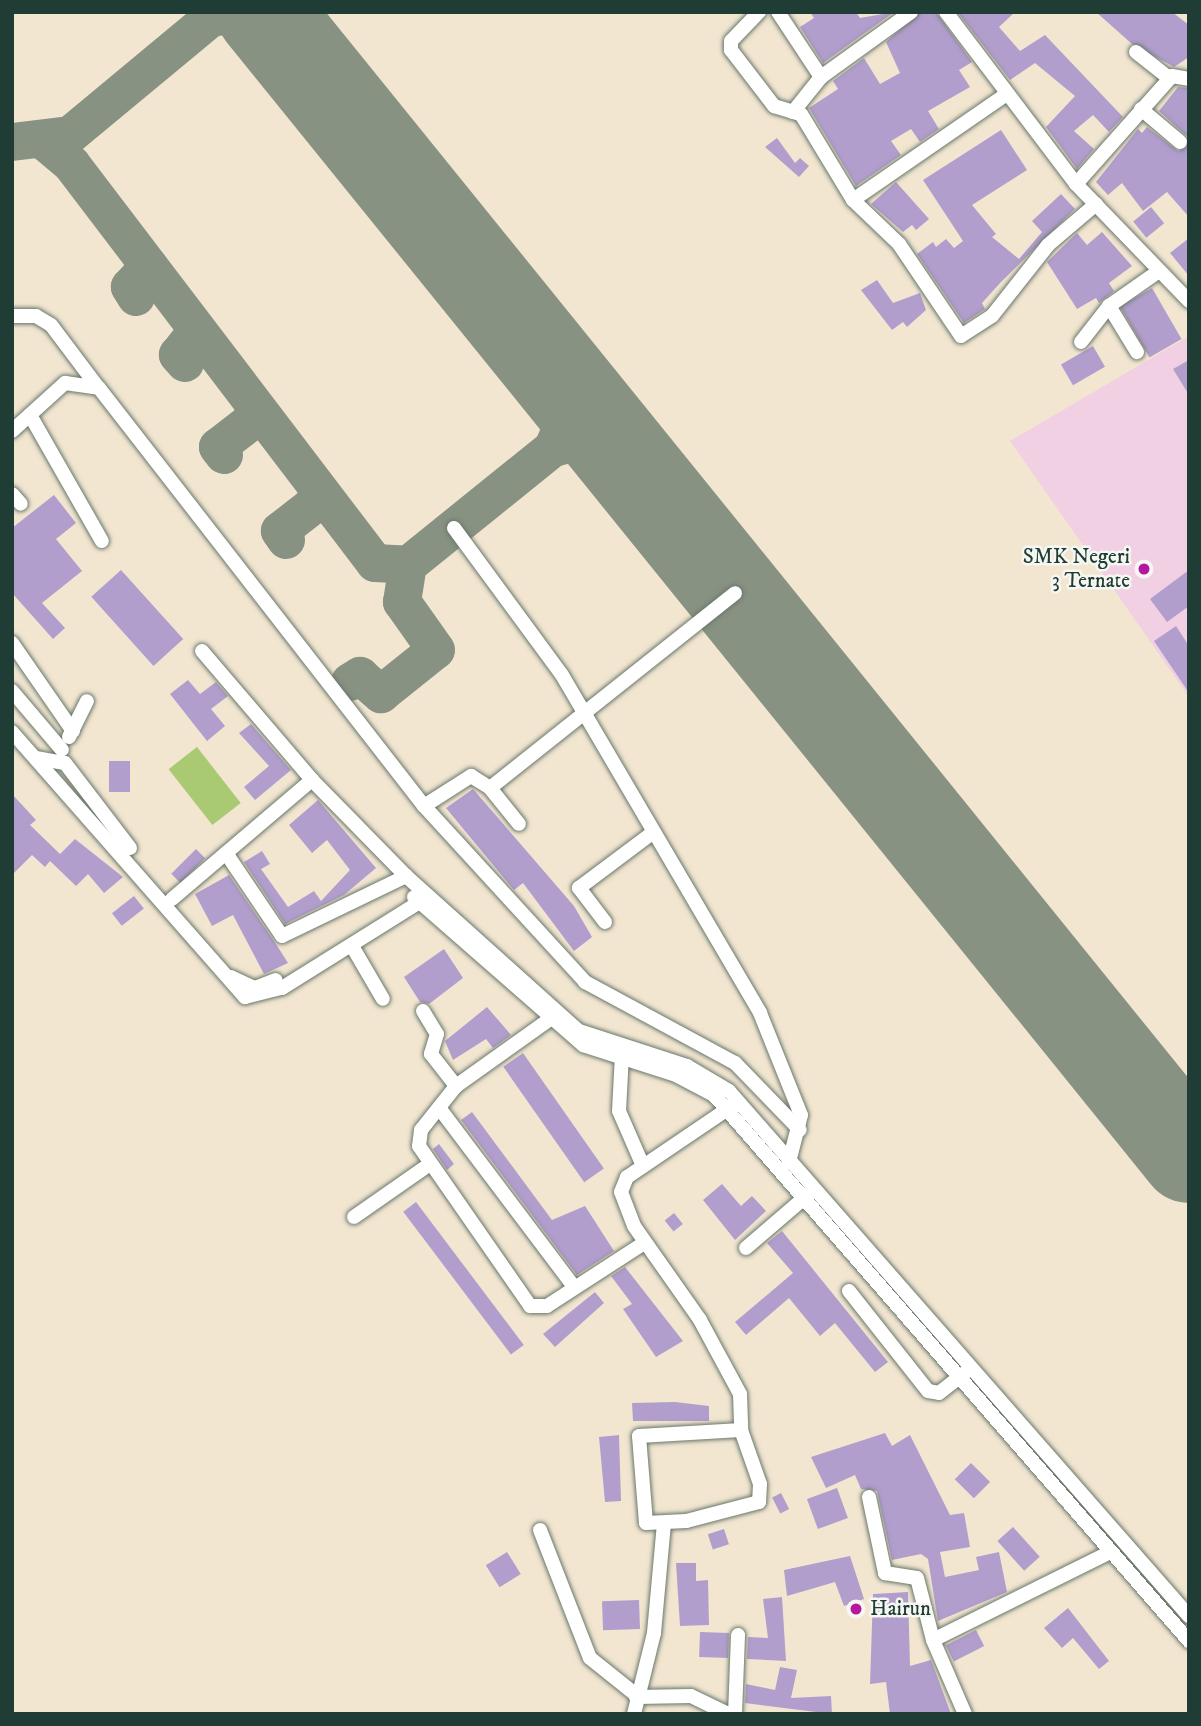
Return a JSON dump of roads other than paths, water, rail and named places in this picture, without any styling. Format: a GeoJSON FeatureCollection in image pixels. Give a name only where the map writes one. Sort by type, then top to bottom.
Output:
{"type":"FeatureCollection","features":[{"type":"Feature","properties":{"kind":"street"},"geometry":{"type":"LineString","coordinates":[[759,12],[731,41],[731,50],[774,106],[793,112],[805,120],[853,200],[899,244],[966,337],[992,316],[1048,245],[1096,204]]}},
{"type":"Feature","properties":{"kind":"street"},"geometry":{"type":"LineString","coordinates":[[778,12],[821,77]]}},
{"type":"Feature","properties":{"kind":"street"},"geometry":{"type":"LineString","coordinates":[[793,112],[821,77],[911,12]]}},
{"type":"Feature","properties":{"kind":"street"},"geometry":{"type":"LineString","coordinates":[[946,12],[1005,95],[1076,184],[1189,301]]}},
{"type":"Feature","properties":{"kind":"street"},"geometry":{"type":"LineString","coordinates":[[1076,184],[1141,109],[1182,75],[1136,52]]}},
{"type":"Feature","properties":{"kind":"street"},"geometry":{"type":"LineString","coordinates":[[853,200],[1005,95]]}},
{"type":"Feature","properties":{"kind":"street"},"geometry":{"type":"LineString","coordinates":[[1141,109],[1180,142]]}},
{"type":"Feature","properties":{"kind":"street"},"geometry":{"type":"LineString","coordinates":[[1081,342],[1109,306],[1159,271]]}},
{"type":"Feature","properties":{"kind":"street"},"geometry":{"type":"LineString","coordinates":[[1109,306],[1137,352]]}},
{"type":"Feature","properties":{"kind":"street"},"geometry":{"type":"LineString","coordinates":[[12,316],[51,325],[424,806],[585,982],[735,1063],[800,1130]]}},
{"type":"Feature","properties":{"kind":"street"},"geometry":{"type":"LineString","coordinates":[[12,431],[65,383],[99,388]]}},
{"type":"Feature","properties":{"kind":"street"},"geometry":{"type":"LineString","coordinates":[[30,415],[102,541]]}},
{"type":"Feature","properties":{"kind":"street"},"geometry":{"type":"LineString","coordinates":[[454,528],[585,714],[651,834],[760,1013],[793,1086],[800,1130],[788,1163],[805,1197],[1189,1616]]}},
{"type":"Feature","properties":{"kind":"street"},"geometry":{"type":"LineString","coordinates":[[490,788],[735,593]]}},
{"type":"Feature","properties":{"kind":"street"},"geometry":{"type":"LineString","coordinates":[[12,643],[73,731]]}},
{"type":"Feature","properties":{"kind":"street"},"geometry":{"type":"LineString","coordinates":[[202,651],[313,780],[422,896],[550,1019],[583,1045],[687,1066],[733,1106],[788,1163],[818,1187],[1110,1552],[1189,1641]]}},
{"type":"Feature","properties":{"kind":"street"},"geometry":{"type":"LineString","coordinates":[[12,691],[235,981],[255,988],[422,896]]}},
{"type":"Feature","properties":{"kind":"street"},"geometry":{"type":"LineString","coordinates":[[60,755],[87,701]]}},
{"type":"Feature","properties":{"kind":"street"},"geometry":{"type":"LineString","coordinates":[[14,736],[245,996],[282,988],[352,946],[422,896]]}},
{"type":"Feature","properties":{"kind":"street"},"geometry":{"type":"LineString","coordinates":[[36,758],[60,755]]}},
{"type":"Feature","properties":{"kind":"street"},"geometry":{"type":"LineString","coordinates":[[424,806],[471,776],[490,788],[519,824]]}},
{"type":"Feature","properties":{"kind":"street"},"geometry":{"type":"LineString","coordinates":[[172,899],[313,780]]}},
{"type":"Feature","properties":{"kind":"street"},"geometry":{"type":"LineString","coordinates":[[605,922],[579,888],[651,834]]}},
{"type":"Feature","properties":{"kind":"street"},"geometry":{"type":"LineString","coordinates":[[226,853],[282,936],[406,876]]}},
{"type":"Feature","properties":{"kind":"street"},"geometry":{"type":"LineString","coordinates":[[422,896],[579,1031],[622,1055]]}},
{"type":"Feature","properties":{"kind":"street"},"geometry":{"type":"LineString","coordinates":[[352,946],[383,999]]}},
{"type":"Feature","properties":{"kind":"street"},"geometry":{"type":"LineString","coordinates":[[423,1011],[437,1034],[431,1054],[456,1086]]}},
{"type":"Feature","properties":{"kind":"street"},"geometry":{"type":"LineString","coordinates":[[550,1019],[456,1086],[417,1139],[429,1164],[530,1306],[547,1306],[572,1284],[644,1242]]}},
{"type":"Feature","properties":{"kind":"street"},"geometry":{"type":"LineString","coordinates":[[622,1055],[619,1111],[643,1166]]}},
{"type":"Feature","properties":{"kind":"street"},"geometry":{"type":"LineString","coordinates":[[733,1106],[628,1177],[621,1192],[644,1242],[700,1320],[740,1394],[741,1430],[759,1502],[664,1524],[646,1522],[639,1436],[741,1430]]}},
{"type":"Feature","properties":{"kind":"street"},"geometry":{"type":"LineString","coordinates":[[440,1109],[572,1284]]}},
{"type":"Feature","properties":{"kind":"street"},"geometry":{"type":"LineString","coordinates":[[354,1217],[429,1164]]}},
{"type":"Feature","properties":{"kind":"street"},"geometry":{"type":"LineString","coordinates":[[746,1248],[818,1187]]}},
{"type":"Feature","properties":{"kind":"street"},"geometry":{"type":"LineString","coordinates":[[849,1292],[928,1391],[939,1393],[965,1372]]}},
{"type":"Feature","properties":{"kind":"street"},"geometry":{"type":"LineString","coordinates":[[869,1497],[886,1573],[917,1578],[933,1640],[965,1714]]}},
{"type":"Feature","properties":{"kind":"street"},"geometry":{"type":"LineString","coordinates":[[634,1714],[635,1695],[654,1633],[664,1524]]}},
{"type":"Feature","properties":{"kind":"street"},"geometry":{"type":"LineString","coordinates":[[540,1530],[590,1658],[635,1695],[691,1696],[728,1714]]}},
{"type":"Feature","properties":{"kind":"street"},"geometry":{"type":"LineString","coordinates":[[933,1640],[1110,1552]]}},
{"type":"Feature","properties":{"kind":"street"},"geometry":{"type":"LineString","coordinates":[[735,1714],[738,1635]]}},
{"type":"Feature","properties":{"kind":"place","name":"SMK Negeri 3 Ternate"},"geometry":{"type":"Point","coordinates":[1144,569]}},
{"type":"Feature","properties":{"kind":"place","name":"Hairun"},"geometry":{"type":"Point","coordinates":[856,1609]}}]}
